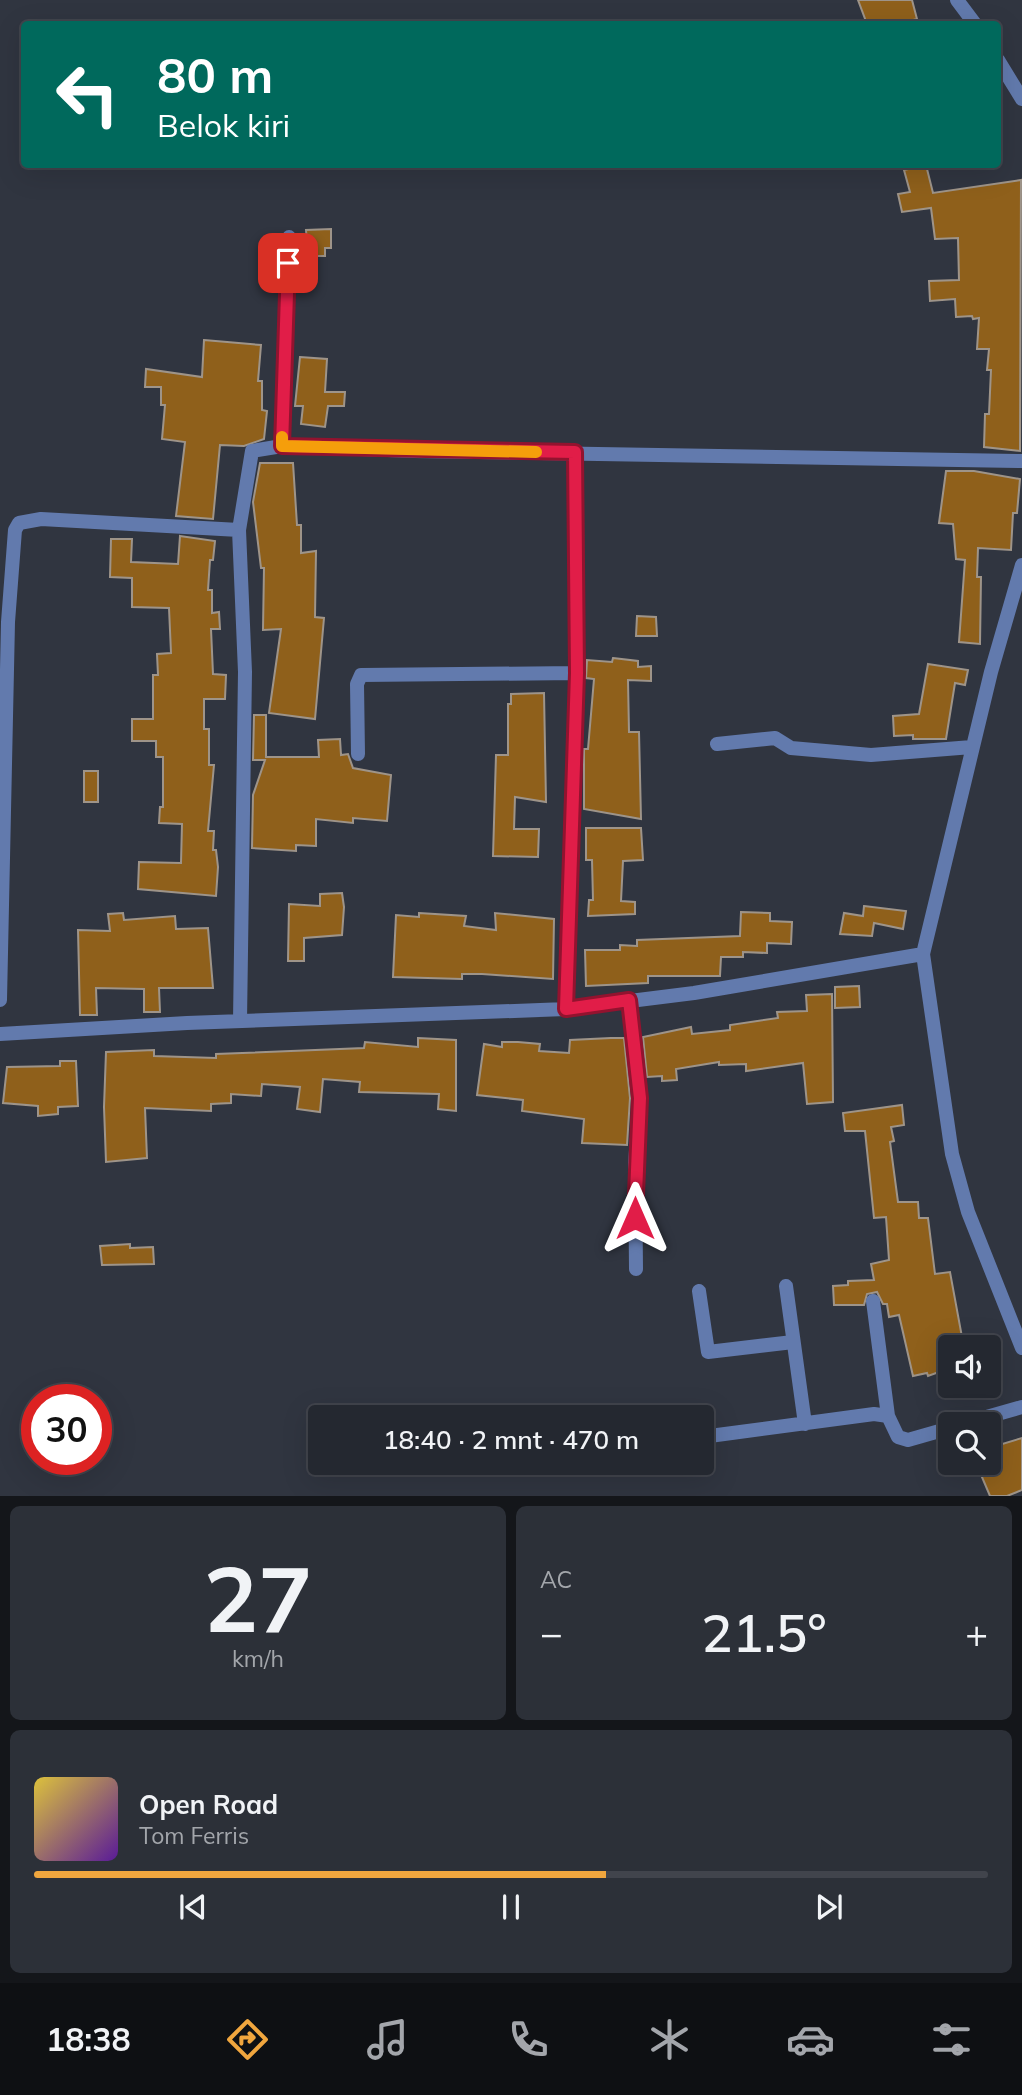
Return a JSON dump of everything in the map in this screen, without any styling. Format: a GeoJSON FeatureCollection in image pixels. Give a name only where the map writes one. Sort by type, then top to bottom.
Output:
{"type":"FeatureCollection","features":[{"type":"Feature","properties":{"kind":"street"},"geometry":{"type":"LineString","coordinates":[[957,0],[973,21]]}},
{"type":"Feature","properties":{"kind":"street"},"geometry":{"type":"LineString","coordinates":[[1001,65],[1022,99]]}},
{"type":"Feature","properties":{"kind":"street"},"geometry":{"type":"LineString","coordinates":[[282,446],[289,237]]}},
{"type":"Feature","properties":{"kind":"street"},"geometry":{"type":"LineString","coordinates":[[240,1021],[245,672],[239,530],[252,451],[282,446],[1022,461]]}},
{"type":"Feature","properties":{"kind":"street"},"geometry":{"type":"LineString","coordinates":[[566,1009],[577,673],[575,452]]}},
{"type":"Feature","properties":{"kind":"street"},"geometry":{"type":"LineString","coordinates":[[0,1000],[8,622],[15,530],[19,523],[41,519],[239,530]]}},
{"type":"Feature","properties":{"kind":"street"},"geometry":{"type":"LineString","coordinates":[[1022,565],[972,747],[923,954],[951,1154],[968,1212],[1022,1348]]}},
{"type":"Feature","properties":{"kind":"street"},"geometry":{"type":"LineString","coordinates":[[358,754],[357,684],[361,675],[577,673]]}},
{"type":"Feature","properties":{"kind":"street"},"geometry":{"type":"LineString","coordinates":[[717,744],[775,738],[791,748],[871,755],[972,747]]}},
{"type":"Feature","properties":{"kind":"street"},"geometry":{"type":"LineString","coordinates":[[0,1034],[240,1021],[566,1009],[694,993],[923,954]]}},
{"type":"Feature","properties":{"kind":"street"},"geometry":{"type":"LineString","coordinates":[[629,1000],[640,1098],[635,1163],[636,1269]]}},
{"type":"Feature","properties":{"kind":"street"},"geometry":{"type":"LineString","coordinates":[[786,1286],[805,1423]]}},
{"type":"Feature","properties":{"kind":"street"},"geometry":{"type":"LineString","coordinates":[[699,1291],[708,1352],[793,1342]]}},
{"type":"Feature","properties":{"kind":"street"},"geometry":{"type":"LineString","coordinates":[[873,1301],[888,1416],[898,1437],[908,1440],[938,1431]]}},
{"type":"Feature","properties":{"kind":"street"},"geometry":{"type":"LineString","coordinates":[[1001,1413],[1022,1407]]}},
{"type":"Feature","properties":{"kind":"street"},"geometry":{"type":"LineString","coordinates":[[714,1435],[874,1414],[888,1416]]}},
{"type":"Feature","properties":{"kind":"building"},"geometry":{"type":"Polygon","coordinates":[[[858,0],[912,0],[917,19],[909,21],[866,21],[858,0]]]}},
{"type":"Feature","properties":{"kind":"building"},"geometry":{"type":"Polygon","coordinates":[[[927,168],[933,193],[1021,180],[1020,451],[984,447],[991,370],[987,370],[989,349],[977,349],[979,318],[956,317],[955,299],[930,301],[929,281],[959,280],[958,238],[935,239],[931,208],[902,212],[898,194],[910,192],[904,170],[927,168]]]}},
{"type":"Feature","properties":{"kind":"building"},"geometry":{"type":"Polygon","coordinates":[[[331,229],[331,248],[325,248],[325,256],[308,256],[306,230],[331,229]]]}},
{"type":"Feature","properties":{"kind":"building"},"geometry":{"type":"Polygon","coordinates":[[[204,340],[261,345],[258,381],[262,381],[262,410],[267,411],[264,439],[244,446],[220,445],[213,519],[176,516],[185,442],[162,439],[165,405],[161,405],[161,387],[145,387],[146,369],[202,377],[204,340]]]}},
{"type":"Feature","properties":{"kind":"building"},"geometry":{"type":"Polygon","coordinates":[[[300,357],[327,359],[325,392],[345,392],[344,406],[328,406],[325,427],[301,424],[303,406],[295,406],[300,357]]]}},
{"type":"Feature","properties":{"kind":"building"},"geometry":{"type":"Polygon","coordinates":[[[260,463],[293,463],[297,525],[301,525],[301,553],[316,551],[315,617],[324,618],[315,719],[269,713],[281,629],[263,630],[264,568],[261,568],[253,502],[260,463]]]}},
{"type":"Feature","properties":{"kind":"building"},"geometry":{"type":"Polygon","coordinates":[[[946,471],[974,471],[1020,479],[1017,513],[1013,513],[1011,550],[978,548],[977,577],[981,577],[980,644],[959,642],[965,560],[956,559],[953,524],[939,523],[946,471]]]}},
{"type":"Feature","properties":{"kind":"building"},"geometry":{"type":"Polygon","coordinates":[[[180,536],[215,541],[213,560],[210,560],[208,590],[212,590],[212,613],[219,612],[220,629],[211,629],[213,674],[226,675],[225,699],[204,699],[204,729],[209,729],[209,765],[214,765],[208,831],[214,831],[213,850],[216,850],[218,867],[216,896],[138,889],[139,862],[181,863],[182,824],[159,823],[160,807],[163,807],[163,757],[156,757],[156,741],[132,741],[132,719],[153,719],[153,675],[158,675],[157,654],[171,653],[169,608],[132,607],[132,578],[110,577],[111,539],[132,539],[131,562],[178,564],[180,536]]]}},
{"type":"Feature","properties":{"kind":"building"},"geometry":{"type":"Polygon","coordinates":[[[637,616],[656,617],[657,636],[636,636],[637,616]]]}},
{"type":"Feature","properties":{"kind":"building"},"geometry":{"type":"Polygon","coordinates":[[[613,658],[638,661],[638,667],[651,666],[651,681],[628,680],[629,732],[639,732],[641,819],[584,809],[584,749],[588,749],[594,679],[586,678],[587,660],[612,662],[613,658]]]}},
{"type":"Feature","properties":{"kind":"building"},"geometry":{"type":"Polygon","coordinates":[[[928,664],[968,670],[965,685],[955,683],[946,739],[894,736],[893,716],[919,714],[928,664]]]}},
{"type":"Feature","properties":{"kind":"building"},"geometry":{"type":"Polygon","coordinates":[[[544,693],[546,802],[515,797],[514,829],[539,829],[538,857],[493,856],[496,755],[508,755],[508,704],[511,704],[511,694],[544,693]]]}},
{"type":"Feature","properties":{"kind":"building"},"geometry":{"type":"Polygon","coordinates":[[[254,715],[266,715],[266,757],[319,757],[318,740],[340,739],[341,755],[348,754],[353,768],[391,775],[387,821],[353,818],[353,823],[316,819],[316,846],[296,845],[296,851],[252,848],[253,795],[265,760],[253,760],[254,715]]]}},
{"type":"Feature","properties":{"kind":"building"},"geometry":{"type":"Polygon","coordinates":[[[84,771],[98,771],[98,802],[84,802],[84,771]]]}},
{"type":"Feature","properties":{"kind":"building"},"geometry":{"type":"Polygon","coordinates":[[[586,828],[641,828],[643,860],[623,861],[621,901],[635,902],[635,914],[588,916],[589,900],[593,900],[592,860],[586,860],[586,828]]]}},
{"type":"Feature","properties":{"kind":"building"},"geometry":{"type":"Polygon","coordinates":[[[342,893],[342,935],[304,938],[304,961],[288,961],[289,904],[320,906],[320,894],[342,893]]]}},
{"type":"Feature","properties":{"kind":"building"},"geometry":{"type":"Polygon","coordinates":[[[864,906],[906,911],[903,929],[874,923],[872,936],[840,934],[844,913],[863,916],[864,906]]]}},
{"type":"Feature","properties":{"kind":"building"},"geometry":{"type":"Polygon","coordinates":[[[741,912],[770,913],[770,921],[792,922],[791,944],[767,943],[767,953],[743,952],[743,957],[721,957],[720,976],[648,976],[648,983],[586,986],[585,950],[620,950],[620,945],[637,946],[637,940],[740,936],[741,912]]]}},
{"type":"Feature","properties":{"kind":"building"},"geometry":{"type":"Polygon","coordinates":[[[123,913],[124,920],[175,916],[176,929],[208,928],[213,988],[159,988],[160,1012],[144,1012],[144,989],[96,988],[97,1015],[80,1015],[78,930],[110,931],[108,914],[123,913]]]}},
{"type":"Feature","properties":{"kind":"building"},"geometry":{"type":"Polygon","coordinates":[[[419,913],[466,916],[464,926],[496,930],[495,913],[554,919],[553,979],[482,974],[462,974],[462,979],[393,977],[396,915],[419,917],[419,913]]]}},
{"type":"Feature","properties":{"kind":"building"},"geometry":{"type":"Polygon","coordinates":[[[859,986],[860,1007],[835,1008],[835,987],[859,986]]]}},
{"type":"Feature","properties":{"kind":"building"},"geometry":{"type":"Polygon","coordinates":[[[832,994],[833,1102],[807,1104],[803,1063],[746,1071],[746,1064],[719,1065],[719,1062],[676,1069],[677,1080],[662,1081],[662,1076],[647,1077],[643,1037],[691,1027],[692,1034],[730,1030],[730,1025],[778,1018],[777,1012],[807,1011],[806,995],[832,994]]]}},
{"type":"Feature","properties":{"kind":"building"},"geometry":{"type":"Polygon","coordinates":[[[418,1038],[456,1040],[456,1111],[438,1109],[439,1094],[359,1092],[360,1082],[323,1079],[320,1112],[297,1109],[300,1087],[262,1084],[261,1096],[231,1094],[231,1103],[211,1104],[211,1111],[145,1108],[147,1158],[106,1162],[106,1052],[154,1050],[154,1056],[216,1058],[216,1054],[364,1048],[365,1042],[418,1047],[418,1038]]]}},
{"type":"Feature","properties":{"kind":"building"},"geometry":{"type":"Polygon","coordinates":[[[624,1038],[630,1098],[627,1145],[582,1143],[584,1119],[522,1111],[523,1100],[477,1095],[484,1044],[502,1047],[502,1042],[540,1044],[539,1051],[569,1053],[570,1040],[624,1038]]]}},
{"type":"Feature","properties":{"kind":"building"},"geometry":{"type":"Polygon","coordinates":[[[60,1061],[76,1061],[78,1106],[58,1107],[58,1114],[38,1116],[38,1106],[3,1103],[7,1067],[60,1066],[60,1061]]]}},
{"type":"Feature","properties":{"kind":"building"},"geometry":{"type":"Polygon","coordinates":[[[902,1105],[904,1125],[891,1127],[894,1141],[890,1142],[898,1202],[918,1202],[919,1218],[928,1218],[935,1274],[950,1272],[962,1335],[938,1335],[938,1372],[928,1376],[927,1373],[913,1376],[899,1315],[889,1317],[887,1304],[883,1304],[877,1292],[867,1294],[864,1305],[834,1305],[833,1286],[848,1285],[848,1281],[874,1280],[871,1264],[889,1260],[886,1217],[874,1218],[865,1131],[845,1131],[843,1113],[902,1105]]]}},
{"type":"Feature","properties":{"kind":"building"},"geometry":{"type":"Polygon","coordinates":[[[130,1244],[130,1248],[153,1247],[154,1264],[102,1265],[100,1246],[130,1244]]]}},
{"type":"Feature","properties":{"kind":"building"},"geometry":{"type":"Polygon","coordinates":[[[1022,1438],[1022,1490],[1007,1496],[990,1496],[981,1475],[1001,1475],[1001,1444],[1022,1438]]]}},
{"type":"Feature","properties":{"kind":"slow traffic"},"geometry":{"type":"LineString","coordinates":[[282,437],[282,446],[536,452]]}},
{"type":"Feature","properties":{"kind":"route"},"geometry":{"type":"LineString","coordinates":[[288,263],[282,446],[414,451],[575,452],[577,673],[566,1009],[629,1000],[640,1098],[640,1130],[635,1163],[635,1218]]}}]}
